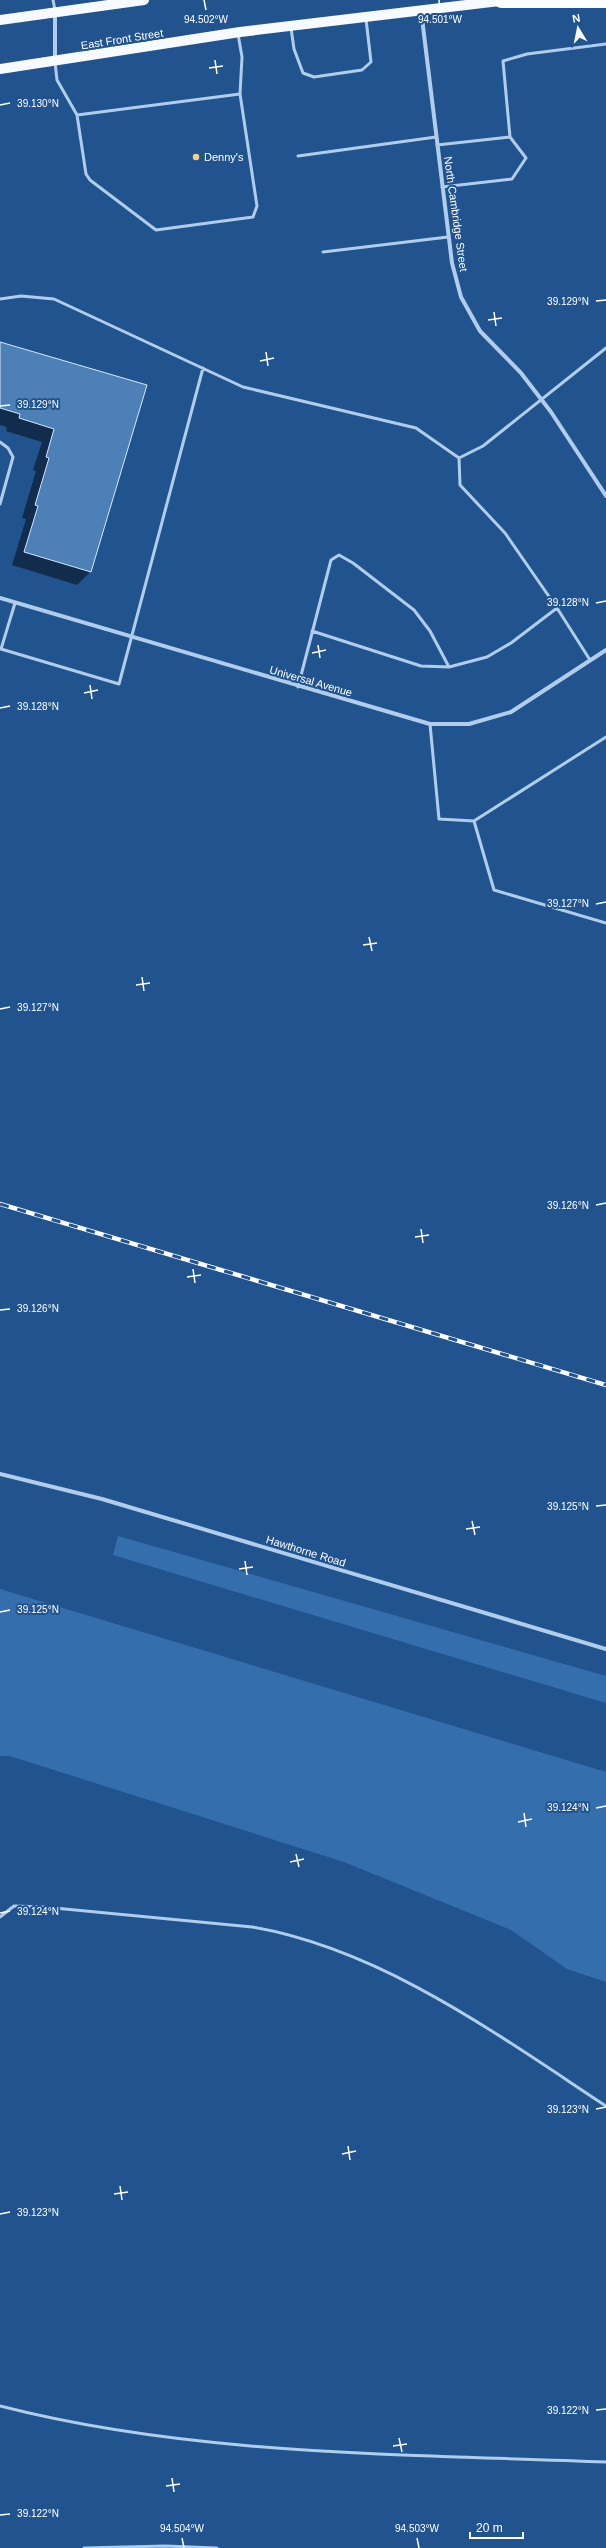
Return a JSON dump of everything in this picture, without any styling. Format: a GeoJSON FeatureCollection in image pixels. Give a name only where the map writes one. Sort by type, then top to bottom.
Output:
{"type":"FeatureCollection","features":[{"type":"Feature","properties":{"kind":"highway"},"geometry":{"type":"LineString","coordinates":[[506,1],[606,2]]}},
{"type":"Feature","properties":{"kind":"main road"},"geometry":{"type":"LineString","coordinates":[[0,20],[144,0]]}},
{"type":"Feature","properties":{"kind":"main road","name":"East Front Street"},"geometry":{"type":"LineString","coordinates":[[0,69],[56,62],[238,32],[366,17],[421,8],[506,1]]}},
{"type":"Feature","properties":{"kind":"street","name":"North Cambridge Street"},"geometry":{"type":"LineString","coordinates":[[421,8],[448,237],[452,263],[461,297],[480,331],[521,373],[541,399],[606,496]]}},
{"type":"Feature","properties":{"kind":"street"},"geometry":{"type":"LineString","coordinates":[[55,12],[56,62]]}},
{"type":"Feature","properties":{"kind":"street","name":"Universal Avenue"},"geometry":{"type":"LineString","coordinates":[[0,598],[298,687],[430,724],[469,724],[511,712],[606,650]]}},
{"type":"Feature","properties":{"kind":"street","name":"Hawthorne Road"},"geometry":{"type":"LineString","coordinates":[[0,1474],[102,1499],[606,1649]]}},
{"type":"Feature","properties":{"kind":"lane"},"geometry":{"type":"LineString","coordinates":[[53,0],[55,12]]}},
{"type":"Feature","properties":{"kind":"lane"},"geometry":{"type":"LineString","coordinates":[[290,26],[294,49],[303,74],[314,77],[362,70],[371,62],[366,17]]}},
{"type":"Feature","properties":{"kind":"lane"},"geometry":{"type":"LineString","coordinates":[[56,62],[57,80],[77,116],[86,174],[90,180],[156,230],[253,217],[257,206],[240,94],[242,56],[238,32]]}},
{"type":"Feature","properties":{"kind":"lane"},"geometry":{"type":"LineString","coordinates":[[442,187],[512,179],[526,158],[510,137],[503,61],[527,54],[606,44]]}},
{"type":"Feature","properties":{"kind":"lane"},"geometry":{"type":"LineString","coordinates":[[77,116],[240,94]]}},
{"type":"Feature","properties":{"kind":"lane"},"geometry":{"type":"LineString","coordinates":[[298,156],[436,137]]}},
{"type":"Feature","properties":{"kind":"lane"},"geometry":{"type":"LineString","coordinates":[[437,145],[510,137]]}},
{"type":"Feature","properties":{"kind":"lane"},"geometry":{"type":"LineString","coordinates":[[323,252],[448,237]]}},
{"type":"Feature","properties":{"kind":"lane"},"geometry":{"type":"LineString","coordinates":[[0,298],[21,296],[54,299],[243,387],[416,428],[459,458]]}},
{"type":"Feature","properties":{"kind":"lane"},"geometry":{"type":"LineString","coordinates":[[459,458],[483,446],[606,348]]}},
{"type":"Feature","properties":{"kind":"lane"},"geometry":{"type":"LineString","coordinates":[[14,603],[1,649],[119,684],[133,638],[203,368]]}},
{"type":"Feature","properties":{"kind":"lane"},"geometry":{"type":"LineString","coordinates":[[0,442],[8,448],[13,457],[0,504]]}},
{"type":"Feature","properties":{"kind":"lane"},"geometry":{"type":"LineString","coordinates":[[459,458],[460,485],[505,533],[557,608],[590,660]]}},
{"type":"Feature","properties":{"kind":"lane"},"geometry":{"type":"LineString","coordinates":[[298,687],[331,560],[339,555],[353,563],[414,610],[430,631],[448,667]]}},
{"type":"Feature","properties":{"kind":"lane"},"geometry":{"type":"LineString","coordinates":[[312,631],[421,666],[448,667],[487,657],[511,643],[557,608]]}},
{"type":"Feature","properties":{"kind":"lane"},"geometry":{"type":"LineString","coordinates":[[430,724],[439,819],[474,821],[606,737]]}},
{"type":"Feature","properties":{"kind":"lane"},"geometry":{"type":"LineString","coordinates":[[474,821],[494,890],[606,923]]}},
{"type":"Feature","properties":{"kind":"lane"},"geometry":{"type":"LineString","coordinates":[[0,1917],[14,1906],[44,1907],[252,1927],[285,1932],[322,1943],[362,1960],[434,1998],[504,2039],[606,2106]]}},
{"type":"Feature","properties":{"kind":"lane"},"geometry":{"type":"LineString","coordinates":[[0,2406],[51,2419],[234,2444],[323,2451],[606,2462]]}},
{"type":"Feature","properties":{"kind":"lane"},"geometry":{"type":"LineString","coordinates":[[84,2548],[165,2546],[217,2548]]}},
{"type":"Feature","properties":{"kind":"shaded area"},"geometry":{"type":"Polygon","coordinates":[[[118,1536],[606,1676],[606,1703],[113,1555],[118,1536]]]}},
{"type":"Feature","properties":{"kind":"shaded area"},"geometry":{"type":"Polygon","coordinates":[[[0,1589],[606,1772],[606,1982],[567,1969],[511,1930],[344,1862],[10,1756],[0,1756],[0,1589]]]}},
{"type":"Feature","properties":{"kind":"building"},"geometry":{"type":"Polygon","coordinates":[[[0,342],[147,385],[91,572],[24,552],[38,506],[35,505],[49,458],[46,457],[54,429],[19,418],[20,414],[0,408],[0,342]]]}},
{"type":"Feature","properties":{"kind":"railway"},"geometry":{"type":"LineString","coordinates":[[0,1204],[606,1385]]}},
{"type":"Feature","properties":{"kind":"place","name":"Denny's"},"geometry":{"type":"Point","coordinates":[196,157]}}]}
